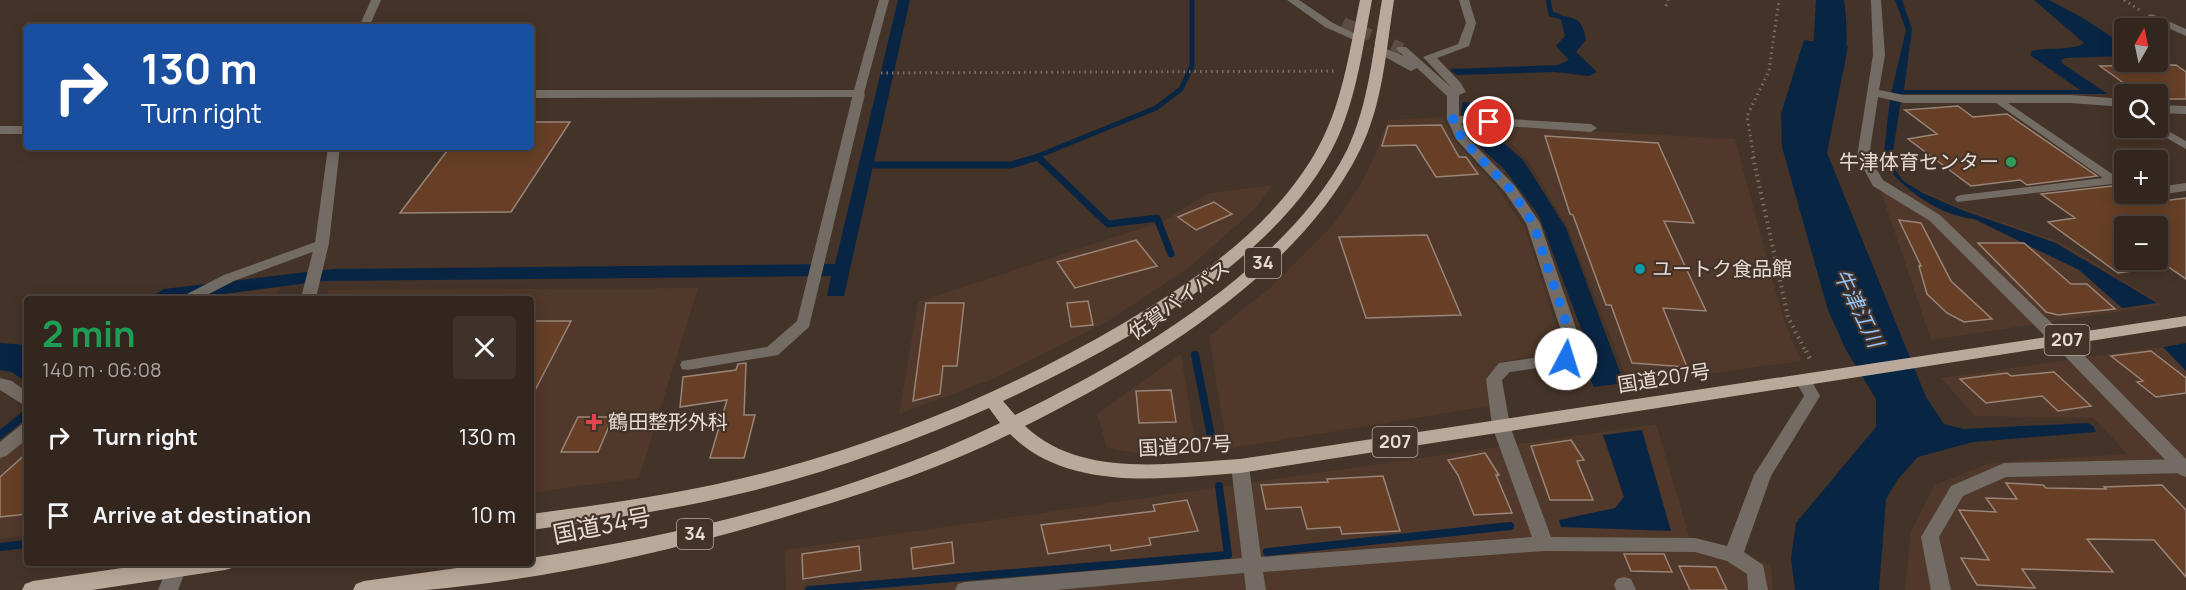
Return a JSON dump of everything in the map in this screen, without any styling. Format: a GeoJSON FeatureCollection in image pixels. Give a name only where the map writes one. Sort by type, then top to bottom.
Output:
{"type":"FeatureCollection","features":[{"type":"Feature","properties":{"kind":"highway","name":"佐賀バイパス"},"geometry":{"type":"LineString","coordinates":[[992,400],[1100,346],[1171,302],[1261,232],[1294,195],[1320,157],[1337,125],[1366,0]]}},
{"type":"Feature","properties":{"kind":"highway","name":"佐賀バイパス"},"geometry":{"type":"LineString","coordinates":[[1013,425],[1103,378],[1176,332],[1269,257],[1304,220],[1353,151],[1366,119],[1388,0]]}},
{"type":"Feature","properties":{"kind":"highway","name":"国道207号"},"geometry":{"type":"LineString","coordinates":[[992,400],[1013,425],[1047,453],[1090,466],[1137,472],[1240,466],[2186,321]]}},
{"type":"Feature","properties":{"kind":"highway","name":"国道34号"},"geometry":{"type":"LineString","coordinates":[[534,521],[698,494],[811,467],[907,434],[992,400]]}},
{"type":"Feature","properties":{"kind":"highway","name":"国道34号"},"geometry":{"type":"LineString","coordinates":[[534,564],[596,555],[723,528],[834,495],[1013,425]]}},
{"type":"Feature","properties":{"kind":"highway"},"geometry":{"type":"LineString","coordinates":[[33,590],[179,566]]}},
{"type":"Feature","properties":{"kind":"highway","name":"国道34号"},"geometry":{"type":"LineString","coordinates":[[364,590],[523,566]]}},
{"type":"Feature","properties":{"kind":"street"},"geometry":{"type":"LineString","coordinates":[[365,24],[376,0]]}},
{"type":"Feature","properties":{"kind":"street"},"geometry":{"type":"LineString","coordinates":[[688,365],[772,351],[804,323],[884,0]]}},
{"type":"Feature","properties":{"kind":"street"},"geometry":{"type":"LineString","coordinates":[[1292,0],[1329,25],[1358,38]]}},
{"type":"Feature","properties":{"kind":"street"},"geometry":{"type":"LineString","coordinates":[[1307,0],[1343,23]]}},
{"type":"Feature","properties":{"kind":"street"},"geometry":{"type":"LineString","coordinates":[[1453,107],[1460,93],[1456,84],[1429,57],[1463,46],[1471,23],[1464,0]]}},
{"type":"Feature","properties":{"kind":"street"},"geometry":{"type":"LineString","coordinates":[[1876,0],[1880,94],[1863,157],[1878,183],[1935,218],[2185,468]]}},
{"type":"Feature","properties":{"kind":"street"},"geometry":{"type":"LineString","coordinates":[[2152,17],[2186,33]]}},
{"type":"Feature","properties":{"kind":"street"},"geometry":{"type":"LineString","coordinates":[[1379,49],[1402,60],[1453,107],[1489,122],[1591,128]]}},
{"type":"Feature","properties":{"kind":"street"},"geometry":{"type":"LineString","coordinates":[[1402,49],[1453,107],[1462,139],[1510,189],[1533,223],[1573,343],[1566,359],[1505,367],[1494,380],[1501,426],[1544,544]]}},
{"type":"Feature","properties":{"kind":"street"},"geometry":{"type":"LineString","coordinates":[[534,94],[859,94]]}},
{"type":"Feature","properties":{"kind":"street"},"geometry":{"type":"LineString","coordinates":[[1880,94],[1904,99],[1996,98],[2114,103]]}},
{"type":"Feature","properties":{"kind":"street"},"geometry":{"type":"LineString","coordinates":[[2168,110],[2186,110]]}},
{"type":"Feature","properties":{"kind":"street"},"geometry":{"type":"LineString","coordinates":[[0,130],[24,130]]}},
{"type":"Feature","properties":{"kind":"street"},"geometry":{"type":"LineString","coordinates":[[309,294],[318,268],[328,213],[333,150]]}},
{"type":"Feature","properties":{"kind":"street"},"geometry":{"type":"LineString","coordinates":[[194,296],[229,279],[321,244]]}},
{"type":"Feature","properties":{"kind":"street"},"geometry":{"type":"LineString","coordinates":[[1733,555],[1763,475],[1812,396],[1811,379]]}},
{"type":"Feature","properties":{"kind":"street"},"geometry":{"type":"LineString","coordinates":[[0,384],[6,385],[24,399]]}},
{"type":"Feature","properties":{"kind":"street"},"geometry":{"type":"LineString","coordinates":[[0,452],[24,432]]}},
{"type":"Feature","properties":{"kind":"street"},"geometry":{"type":"LineString","coordinates":[[1240,466],[1256,590]]}},
{"type":"Feature","properties":{"kind":"street"},"geometry":{"type":"LineString","coordinates":[[1941,590],[1930,537],[1957,491],[2004,470],[2185,468]]}},
{"type":"Feature","properties":{"kind":"street"},"geometry":{"type":"LineString","coordinates":[[965,590],[1252,565],[1544,544],[1695,545],[1733,555],[1756,570],[1758,590]]}},
{"type":"Feature","properties":{"kind":"street"},"geometry":{"type":"LineString","coordinates":[[168,590],[179,566]]}},
{"type":"Feature","properties":{"kind":"lane"},"geometry":{"type":"LineString","coordinates":[[1996,98],[2114,181]]}},
{"type":"Feature","properties":{"kind":"lane"},"geometry":{"type":"LineString","coordinates":[[2168,136],[2186,146]]}},
{"type":"Feature","properties":{"kind":"lane"},"geometry":{"type":"LineString","coordinates":[[1961,199],[2114,184]]}},
{"type":"Feature","properties":{"kind":"lane"},"geometry":{"type":"LineString","coordinates":[[2168,190],[2186,188]]}},
{"type":"Feature","properties":{"kind":"path"},"geometry":{"type":"LineString","coordinates":[[1666,6],[1668,0]]}},
{"type":"Feature","properties":{"kind":"path"},"geometry":{"type":"LineString","coordinates":[[1779,0],[1769,71],[1747,116],[1749,136],[1788,317],[1811,379]]}},
{"type":"Feature","properties":{"kind":"path"},"geometry":{"type":"LineString","coordinates":[[865,73],[1330,71],[1350,73]]}},
{"type":"Feature","properties":{"kind":"shaded area"},"geometry":{"type":"Polygon","coordinates":[[[1443,117],[1456,142],[1496,186],[1525,228],[1561,342],[1548,353],[1502,362],[1486,376],[1489,406],[1227,449],[1209,336],[1271,287],[1333,225],[1360,185],[1388,120],[1443,117]]]}},
{"type":"Feature","properties":{"kind":"shaded area"},"geometry":{"type":"Polygon","coordinates":[[[1494,126],[1735,139],[1782,315],[1801,361],[1629,385],[1568,228],[1528,161],[1494,126]]]}},
{"type":"Feature","properties":{"kind":"shaded area"},"geometry":{"type":"Polygon","coordinates":[[[1273,185],[1256,208],[1187,269],[1108,321],[993,379],[899,414],[918,302],[1163,221],[1209,193],[1273,185]]]}},
{"type":"Feature","properties":{"kind":"shaded area"},"geometry":{"type":"Polygon","coordinates":[[[1881,192],[1925,192],[1961,208],[2060,242],[2163,305],[1931,340],[1881,192]]]}},
{"type":"Feature","properties":{"kind":"shaded area"},"geometry":{"type":"Polygon","coordinates":[[[281,287],[276,296],[209,296],[281,287]]]}},
{"type":"Feature","properties":{"kind":"shaded area","name":"鶴田整形外科"},"geometry":{"type":"Polygon","coordinates":[[[698,288],[639,478],[534,493],[534,296],[327,296],[329,290],[698,288]]]}},
{"type":"Feature","properties":{"kind":"shaded area"},"geometry":{"type":"Polygon","coordinates":[[[2186,343],[2186,590],[1905,590],[1911,531],[1935,485],[1990,463],[2127,454],[2094,418],[1975,416],[1941,378],[2186,343]]]}},
{"type":"Feature","properties":{"kind":"shaded area"},"geometry":{"type":"Polygon","coordinates":[[[1181,354],[1196,448],[1140,454],[1107,448],[1097,414],[1181,354]]]}},
{"type":"Feature","properties":{"kind":"shaded area"},"geometry":{"type":"Polygon","coordinates":[[[24,422],[24,536],[0,539],[0,442],[24,422]]]}},
{"type":"Feature","properties":{"kind":"shaded area"},"geometry":{"type":"Polygon","coordinates":[[[1656,424],[1690,539],[1771,565],[1773,590],[786,590],[785,550],[1656,424]]]}},
{"type":"Feature","properties":{"kind":"water"},"geometry":{"type":"Polygon","coordinates":[[[898,0],[910,0],[844,296],[827,296],[831,276],[324,281],[208,296],[152,296],[164,289],[333,269],[835,264],[898,0]]]}},
{"type":"Feature","properties":{"kind":"water"},"geometry":{"type":"Polygon","coordinates":[[[1895,0],[1902,0],[1912,29],[1904,90],[2080,90],[2030,55],[2032,51],[2074,47],[2084,43],[2034,0],[2049,0],[2083,18],[2114,38],[2114,56],[2061,60],[2063,64],[2108,94],[1902,94],[1891,164],[1903,181],[1923,193],[1962,210],[2056,243],[2157,303],[2122,308],[2079,270],[1974,219],[1961,217],[1935,207],[1923,200],[1891,172],[1883,162],[1890,98],[1906,30],[1895,0]]]}},
{"type":"Feature","properties":{"kind":"water"},"geometry":{"type":"Polygon","coordinates":[[[1551,14],[1571,17],[1579,22],[1586,40],[1576,52],[1597,72],[1589,76],[1555,72],[1457,75],[1452,72],[1451,69],[1558,65],[1569,60],[1556,46],[1565,36],[1561,20],[1551,14]]]}},
{"type":"Feature","properties":{"kind":"water"},"geometry":{"type":"Polygon","coordinates":[[[1804,40],[1848,46],[1827,153],[1926,397],[1944,424],[1964,429],[2088,423],[2096,432],[1973,442],[1918,457],[1898,479],[1886,499],[1879,590],[1795,590],[1791,558],[1796,523],[1876,427],[1876,399],[1846,350],[1828,310],[1782,147],[1781,114],[1804,40]]]}},
{"type":"Feature","properties":{"kind":"water"},"geometry":{"type":"Polygon","coordinates":[[[1463,102],[1472,103],[1490,131],[1523,160],[1566,228],[1624,383],[1594,387],[1579,355],[1586,342],[1539,216],[1504,169],[1469,137],[1461,112],[1463,102]]]}},
{"type":"Feature","properties":{"kind":"water"},"geometry":{"type":"Polygon","coordinates":[[[0,343],[24,345],[24,380],[11,372],[0,370],[0,343]]]}},
{"type":"Feature","properties":{"kind":"water"},"geometry":{"type":"Polygon","coordinates":[[[2186,343],[2186,371],[2163,347],[2186,343]]]}},
{"type":"Feature","properties":{"kind":"water"},"geometry":{"type":"Polygon","coordinates":[[[1642,430],[1671,531],[1561,527],[1559,520],[1615,508],[1624,497],[1603,435],[1642,430]]]}},
{"type":"Feature","properties":{"kind":"building"},"geometry":{"type":"Polygon","coordinates":[[[2168,65],[2176,65],[2186,72],[2186,99],[2168,99],[2168,84],[2125,84],[2100,66],[2114,66],[2114,72],[2168,72],[2168,65]]]}},
{"type":"Feature","properties":{"kind":"building","name":"牛津体育センター"},"geometry":{"type":"Polygon","coordinates":[[[1958,106],[1973,117],[2007,114],[2097,176],[2027,185],[2020,180],[1971,186],[1908,139],[1937,134],[1905,110],[1958,106]]]}},
{"type":"Feature","properties":{"kind":"building"},"geometry":{"type":"Polygon","coordinates":[[[534,122],[570,122],[511,212],[400,213],[448,150],[534,150],[534,122]]]}},
{"type":"Feature","properties":{"kind":"building"},"geometry":{"type":"Polygon","coordinates":[[[1441,125],[1459,157],[1466,157],[1478,174],[1436,177],[1416,145],[1382,146],[1388,126],[1441,125]]]}},
{"type":"Feature","properties":{"kind":"building"},"geometry":{"type":"Polygon","coordinates":[[[1545,136],[1658,143],[1694,223],[1664,221],[1706,311],[1663,308],[1687,367],[1632,363],[1611,305],[1606,305],[1573,215],[1570,214],[1545,136]]]}},
{"type":"Feature","properties":{"kind":"building"},"geometry":{"type":"Polygon","coordinates":[[[2112,186],[2114,187],[2114,204],[2168,204],[2168,200],[2186,198],[2186,279],[2168,267],[2168,216],[2114,216],[2114,270],[2139,270],[2118,273],[2048,222],[2075,218],[2041,194],[2112,186]]]}},
{"type":"Feature","properties":{"kind":"building"},"geometry":{"type":"Polygon","coordinates":[[[1214,202],[1232,214],[1196,230],[1178,217],[1214,202]]]}},
{"type":"Feature","properties":{"kind":"building"},"geometry":{"type":"Polygon","coordinates":[[[1899,220],[1921,223],[1951,281],[1992,319],[1964,322],[1947,313],[1927,294],[1919,266],[1921,266],[1899,220]]]}},
{"type":"Feature","properties":{"kind":"building"},"geometry":{"type":"Polygon","coordinates":[[[1427,235],[1461,315],[1366,318],[1339,237],[1427,235]]]}},
{"type":"Feature","properties":{"kind":"building"},"geometry":{"type":"Polygon","coordinates":[[[1136,240],[1157,266],[1075,288],[1057,262],[1136,240]]]}},
{"type":"Feature","properties":{"kind":"building"},"geometry":{"type":"Polygon","coordinates":[[[1978,243],[2024,243],[2071,284],[2087,284],[2115,309],[2058,315],[2046,312],[1978,243]]]}},
{"type":"Feature","properties":{"kind":"building"},"geometry":{"type":"Polygon","coordinates":[[[1088,301],[1093,325],[1071,327],[1067,303],[1088,301]]]}},
{"type":"Feature","properties":{"kind":"building"},"geometry":{"type":"Polygon","coordinates":[[[926,303],[964,303],[957,366],[943,366],[940,394],[913,401],[926,303]]]}},
{"type":"Feature","properties":{"kind":"building"},"geometry":{"type":"Polygon","coordinates":[[[534,321],[571,321],[534,392],[534,321]]]}},
{"type":"Feature","properties":{"kind":"building"},"geometry":{"type":"Polygon","coordinates":[[[2151,351],[2186,378],[2186,393],[2156,397],[2137,382],[2143,381],[2111,356],[2151,351]]]}},
{"type":"Feature","properties":{"kind":"building"},"geometry":{"type":"Polygon","coordinates":[[[746,363],[744,415],[755,415],[744,458],[710,458],[727,400],[680,407],[683,377],[736,370],[738,364],[746,363]]]}},
{"type":"Feature","properties":{"kind":"building"},"geometry":{"type":"Polygon","coordinates":[[[2054,372],[2091,406],[2058,411],[2042,396],[1986,403],[1960,379],[2007,373],[2011,376],[2054,372]]]}},
{"type":"Feature","properties":{"kind":"building"},"geometry":{"type":"Polygon","coordinates":[[[1171,390],[1176,422],[1139,423],[1136,391],[1171,390]]]}},
{"type":"Feature","properties":{"kind":"building"},"geometry":{"type":"Polygon","coordinates":[[[578,417],[613,417],[598,452],[561,452],[578,417]]]}},
{"type":"Feature","properties":{"kind":"building"},"geometry":{"type":"Polygon","coordinates":[[[1571,440],[1584,460],[1577,461],[1593,500],[1550,500],[1531,446],[1571,440]]]}},
{"type":"Feature","properties":{"kind":"building"},"geometry":{"type":"Polygon","coordinates":[[[1485,453],[1499,475],[1496,475],[1512,513],[1474,515],[1458,475],[1448,460],[1485,453]]]}},
{"type":"Feature","properties":{"kind":"building"},"geometry":{"type":"Polygon","coordinates":[[[24,456],[24,514],[0,517],[0,477],[24,456]]]}},
{"type":"Feature","properties":{"kind":"building"},"geometry":{"type":"Polygon","coordinates":[[[1383,476],[1400,531],[1342,534],[1340,527],[1307,529],[1301,507],[1266,509],[1261,485],[1328,482],[1327,479],[1383,476]]]}},
{"type":"Feature","properties":{"kind":"building"},"geometry":{"type":"Polygon","coordinates":[[[2006,483],[2043,485],[2046,488],[2106,489],[2104,487],[2162,485],[2186,510],[2186,577],[2154,540],[2087,539],[2113,572],[2022,569],[2035,588],[1977,585],[1961,558],[1989,560],[1959,510],[1996,512],[1986,498],[2017,499],[2006,483]]]}},
{"type":"Feature","properties":{"kind":"building"},"geometry":{"type":"Polygon","coordinates":[[[1187,500],[1198,531],[1149,538],[1151,545],[1111,551],[1110,545],[1048,554],[1041,525],[1155,511],[1153,505],[1187,500]]]}},
{"type":"Feature","properties":{"kind":"building"},"geometry":{"type":"Polygon","coordinates":[[[952,542],[954,563],[913,569],[911,548],[952,542]]]}},
{"type":"Feature","properties":{"kind":"building"},"geometry":{"type":"Polygon","coordinates":[[[859,546],[861,570],[803,579],[802,554],[859,546]]]}},
{"type":"Feature","properties":{"kind":"building"},"geometry":{"type":"Polygon","coordinates":[[[1624,554],[1664,554],[1672,572],[1631,571],[1624,554]]]}},
{"type":"Feature","properties":{"kind":"building"},"geometry":{"type":"Polygon","coordinates":[[[1679,566],[1716,567],[1727,590],[1690,590],[1679,566]]]}},
{"type":"Feature","properties":{"kind":"waterway"},"geometry":{"type":"LineString","coordinates":[[1033,158],[1156,108],[1181,89],[1192,66],[1192,0]]}},
{"type":"Feature","properties":{"kind":"waterway"},"geometry":{"type":"LineString","coordinates":[[1548,0],[1551,14],[1558,16]]}},
{"type":"Feature","properties":{"kind":"waterway","name":"牛津江川"},"geometry":{"type":"LineString","coordinates":[[1814,95],[1828,68],[1830,0]]}},
{"type":"Feature","properties":{"kind":"waterway"},"geometry":{"type":"LineString","coordinates":[[872,165],[1011,165],[1038,157],[1108,224],[1157,218],[1171,254]]}},
{"type":"Feature","properties":{"kind":"waterway"},"geometry":{"type":"LineString","coordinates":[[1195,355],[1212,441]]}},
{"type":"Feature","properties":{"kind":"waterway"},"geometry":{"type":"LineString","coordinates":[[0,435],[24,415]]}},
{"type":"Feature","properties":{"kind":"waterway"},"geometry":{"type":"LineString","coordinates":[[809,590],[1228,555],[1219,486]]}},
{"type":"Feature","properties":{"kind":"waterway"},"geometry":{"type":"LineString","coordinates":[[1267,552],[1510,526]]}},
{"type":"Feature","properties":{"kind":"waterway"},"geometry":{"type":"LineString","coordinates":[[0,547],[24,544]]}},
{"type":"Feature","properties":{"kind":"tunnel"},"geometry":{"type":"LineString","coordinates":[[1343,23],[1402,49]]}},
{"type":"Feature","properties":{"kind":"place","name":"牛津体育センター"},"geometry":{"type":"Point","coordinates":[2011,162]}},
{"type":"Feature","properties":{"kind":"place","name":"ユートク食品館"},"geometry":{"type":"Point","coordinates":[1640,269]}},
{"type":"Feature","properties":{"kind":"place","name":"鶴田整形外科"},"geometry":{"type":"Point","coordinates":[594,422]}},
{"type":"Feature","properties":{"kind":"route"},"geometry":{"type":"LineString","coordinates":[[1489,122],[1453,119],[1462,139],[1510,189],[1533,223],[1573,343],[1566,359]]}}]}
